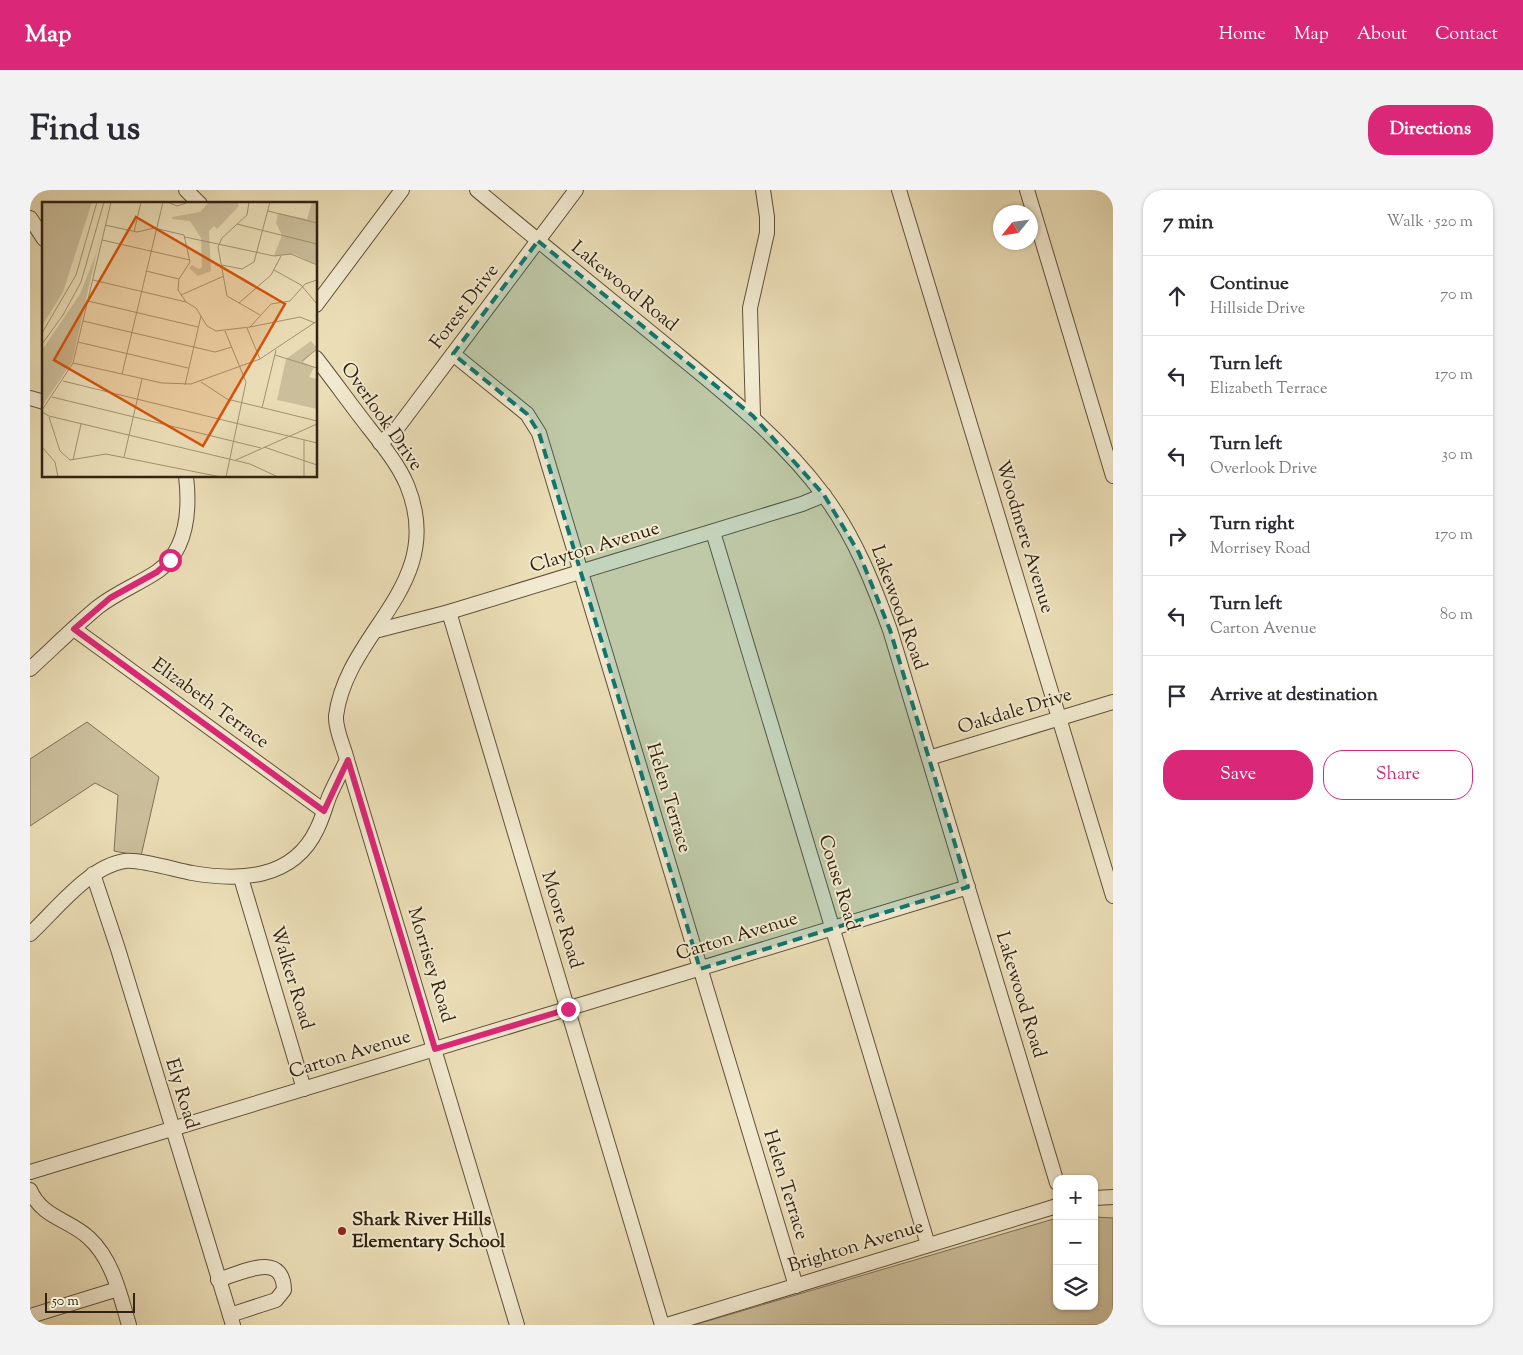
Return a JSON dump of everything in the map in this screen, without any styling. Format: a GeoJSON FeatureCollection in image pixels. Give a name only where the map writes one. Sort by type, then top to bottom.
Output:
{"type":"FeatureCollection","features":[{"type":"Feature","properties":{"kind":"street"},"geometry":{"type":"LineString","coordinates":[[186,190],[198,202]]}},
{"type":"Feature","properties":{"kind":"street"},"geometry":{"type":"LineString","coordinates":[[318,302],[402,190]]}},
{"type":"Feature","properties":{"kind":"street","name":"Lakewood Road"},"geometry":{"type":"LineString","coordinates":[[477,190],[753,416],[800,465],[824,496],[859,553],[874,586],[890,630],[1054,1175]]}},
{"type":"Feature","properties":{"kind":"street","name":"Forest Drive"},"geometry":{"type":"LineString","coordinates":[[380,443],[395,430],[576,190]]}},
{"type":"Feature","properties":{"kind":"street"},"geometry":{"type":"LineString","coordinates":[[753,416],[750,308],[767,233],[763,190]]}},
{"type":"Feature","properties":{"kind":"street","name":"Woodmere Avenue"},"geometry":{"type":"LineString","coordinates":[[899,190],[1113,896]]}},
{"type":"Feature","properties":{"kind":"street"},"geometry":{"type":"LineString","coordinates":[[1027,190],[1113,476]]}},
{"type":"Feature","properties":{"kind":"street"},"geometry":{"type":"LineString","coordinates":[[30,218],[42,236]]}},
{"type":"Feature","properties":{"kind":"street","name":"Helen Terrace"},"geometry":{"type":"LineString","coordinates":[[453,354],[534,421],[539,433],[796,1286]]}},
{"type":"Feature","properties":{"kind":"street","name":"Overlook Drive"},"geometry":{"type":"LineString","coordinates":[[318,361],[380,443],[406,485],[413,507],[415,530],[414,551],[409,573],[401,592],[360,653],[346,683],[336,714],[348,760]]}},
{"type":"Feature","properties":{"kind":"street"},"geometry":{"type":"LineString","coordinates":[[30,669],[110,598],[157,572],[170,560],[180,541],[187,517],[186,478]]}},
{"type":"Feature","properties":{"kind":"street","name":"Clayton Avenue"},"geometry":{"type":"LineString","coordinates":[[375,631],[449,612],[713,532],[824,496]]}},
{"type":"Feature","properties":{"kind":"street","name":"Couse Road"},"geometry":{"type":"LineString","coordinates":[[713,532],[928,1245]]}},
{"type":"Feature","properties":{"kind":"street","name":"Moore Road"},"geometry":{"type":"LineString","coordinates":[[449,612],[662,1325]]}},
{"type":"Feature","properties":{"kind":"street","name":"Elizabeth Terrace"},"geometry":{"type":"LineString","coordinates":[[74,629],[324,811]]}},
{"type":"Feature","properties":{"kind":"street","name":"Oakdale Drive"},"geometry":{"type":"LineString","coordinates":[[928,758],[1113,702]]}},
{"type":"Feature","properties":{"kind":"street"},"geometry":{"type":"LineString","coordinates":[[30,934],[93,874],[124,861],[224,878],[242,878],[272,871],[296,855],[317,830],[348,760]]}},
{"type":"Feature","properties":{"kind":"street","name":"Morrisey Road"},"geometry":{"type":"LineString","coordinates":[[348,760],[517,1325]]}},
{"type":"Feature","properties":{"kind":"street","name":"Ely Road"},"geometry":{"type":"LineString","coordinates":[[93,874],[116,939],[231,1320]]}},
{"type":"Feature","properties":{"kind":"street","name":"Walker Road"},"geometry":{"type":"LineString","coordinates":[[242,878],[304,1089]]}},
{"type":"Feature","properties":{"kind":"street","name":"Carton Avenue"},"geometry":{"type":"LineString","coordinates":[[30,1172],[968,887]]}},
{"type":"Feature","properties":{"kind":"street"},"geometry":{"type":"LineString","coordinates":[[30,1190],[45,1212],[81,1231],[104,1255],[118,1289],[129,1325]]}},
{"type":"Feature","properties":{"kind":"street"},"geometry":{"type":"LineString","coordinates":[[1098,1198],[1113,1197]]}},
{"type":"Feature","properties":{"kind":"street","name":"Brighton Avenue"},"geometry":{"type":"LineString","coordinates":[[667,1325],[1053,1207]]}},
{"type":"Feature","properties":{"kind":"street"},"geometry":{"type":"LineString","coordinates":[[218,1280],[267,1266],[277,1269],[282,1277],[284,1290],[276,1300],[231,1320]]}},
{"type":"Feature","properties":{"kind":"street"},"geometry":{"type":"LineString","coordinates":[[30,1316],[118,1289]]}},
{"type":"Feature","properties":{"kind":"highlighted area"},"geometry":{"type":"Polygon","coordinates":[[[538,241],[753,416],[824,495],[859,553],[890,630],[968,887],[700,969],[539,433],[527,414],[453,354],[538,241]]]}},
{"type":"Feature","properties":{"kind":"shaded area"},"geometry":{"type":"Polygon","coordinates":[[[87,722],[159,777],[141,856],[114,851],[118,795],[95,783],[30,826],[30,759],[87,722]]]}},
{"type":"Feature","properties":{"kind":"shaded area"},"geometry":{"type":"Polygon","coordinates":[[[1098,1217],[1113,1218],[1113,1325],[694,1325],[1053,1219],[1053,1310],[1098,1310],[1098,1217]]]}},
{"type":"Feature","properties":{"kind":"place","name":"Shark River Hills Elementary School"},"geometry":{"type":"Point","coordinates":[342,1231]}},
{"type":"Feature","properties":{"kind":"route"},"geometry":{"type":"LineString","coordinates":[[170,560],[157,572],[110,598],[74,629],[324,811],[348,760],[435,1049],[568,1009]]}}]}
